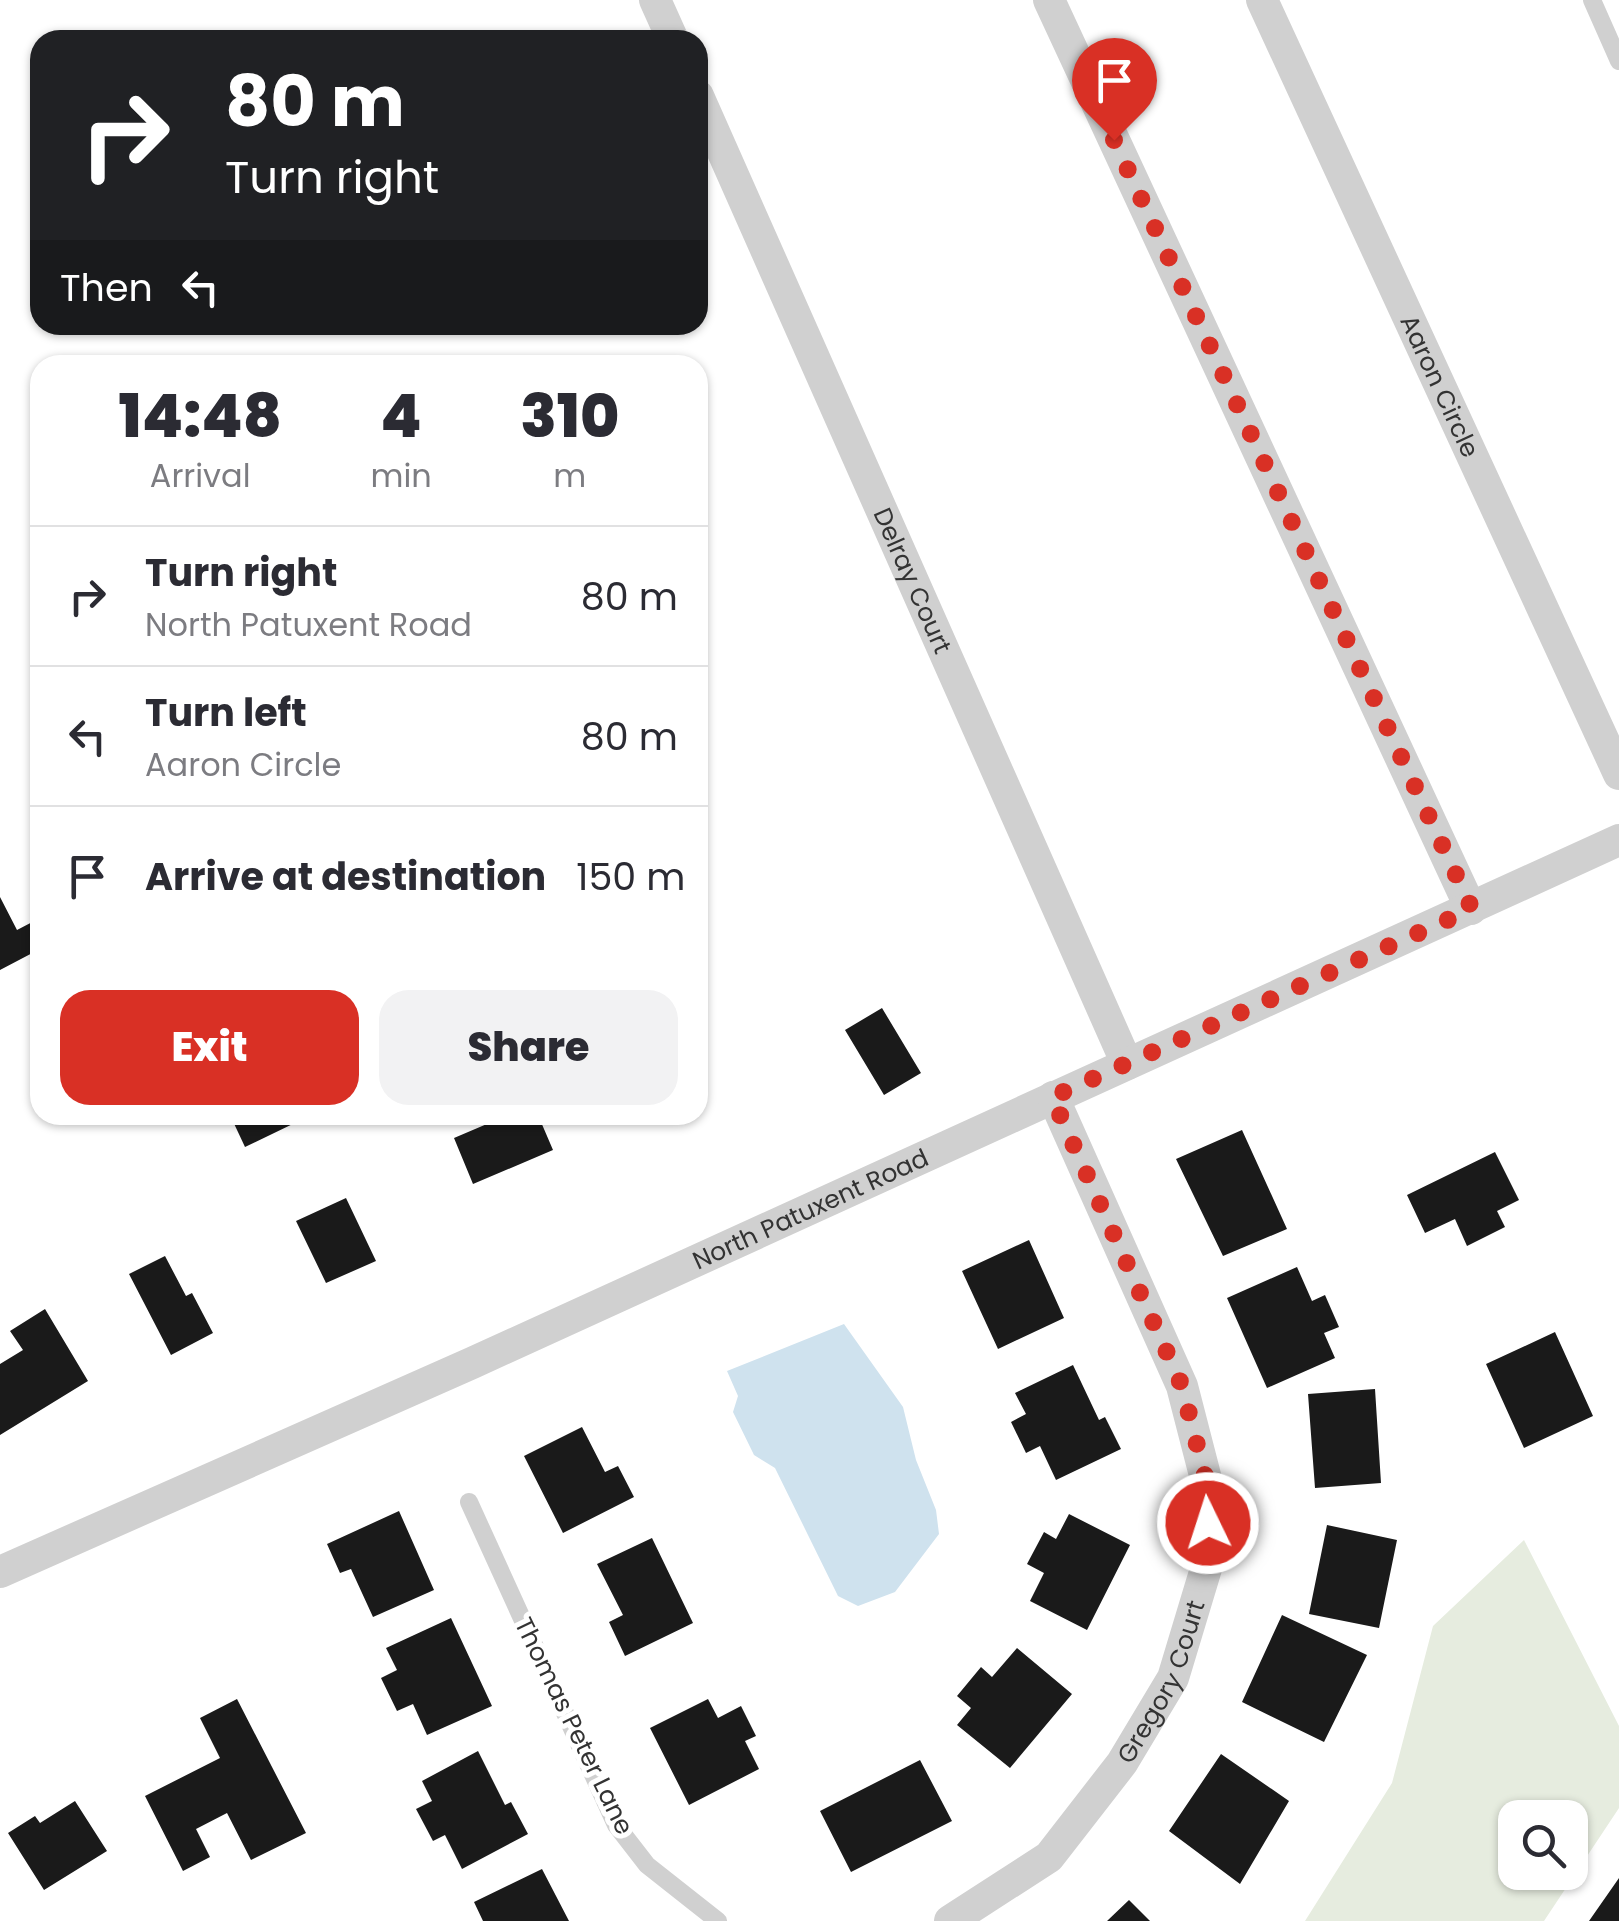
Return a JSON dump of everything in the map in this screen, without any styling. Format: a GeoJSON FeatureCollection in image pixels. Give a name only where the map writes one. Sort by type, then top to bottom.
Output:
{"type":"FeatureCollection","features":[{"type":"Feature","properties":{"kind":"street"},"geometry":{"type":"LineString","coordinates":[[655,0],[668,30]]}},
{"type":"Feature","properties":{"kind":"street"},"geometry":{"type":"LineString","coordinates":[[1049,0],[1472,909]]}},
{"type":"Feature","properties":{"kind":"street","name":"Aaron Circle"},"geometry":{"type":"LineString","coordinates":[[1262,0],[1619,774]]}},
{"type":"Feature","properties":{"kind":"street","name":"Delray Court"},"geometry":{"type":"LineString","coordinates":[[708,119],[1127,1064]]}},
{"type":"Feature","properties":{"kind":"street","name":"North Patuxent Road"},"geometry":{"type":"LineString","coordinates":[[0,1572],[482,1358],[1619,840]]}},
{"type":"Feature","properties":{"kind":"street","name":"Gregory Court"},"geometry":{"type":"LineString","coordinates":[[950,1921],[1048,1857],[1122,1763],[1174,1678],[1208,1562],[1207,1484],[1182,1386],[1052,1097]]}},
{"type":"Feature","properties":{"kind":"lane"},"geometry":{"type":"LineString","coordinates":[[1592,0],[1619,61]]}},
{"type":"Feature","properties":{"kind":"lane","name":"Thomas Peter Lane"},"geometry":{"type":"LineString","coordinates":[[469,1502],[616,1825],[647,1865],[718,1921]]}},
{"type":"Feature","properties":{"kind":"shaded area"},"geometry":{"type":"Polygon","coordinates":[[[1524,1540],[1619,1726],[1619,1808],[1588,1855],[1588,1800],[1498,1800],[1498,1890],[1565,1890],[1544,1921],[1305,1921],[1392,1783],[1433,1626],[1524,1540]]]}},
{"type":"Feature","properties":{"kind":"water"},"geometry":{"type":"Polygon","coordinates":[[[844,1324],[903,1407],[916,1460],[936,1510],[939,1534],[895,1592],[858,1606],[838,1596],[775,1468],[754,1455],[733,1412],[738,1396],[727,1371],[844,1324]]]}},
{"type":"Feature","properties":{"kind":"building"},"geometry":{"type":"Polygon","coordinates":[[[0,897],[17,930],[30,923],[30,954],[0,970],[0,897]]]}},
{"type":"Feature","properties":{"kind":"building"},"geometry":{"type":"Polygon","coordinates":[[[882,1008],[921,1073],[884,1095],[845,1030],[882,1008]]]}},
{"type":"Feature","properties":{"kind":"building"},"geometry":{"type":"Polygon","coordinates":[[[235,1125],[291,1125],[245,1147],[235,1125]]]}},
{"type":"Feature","properties":{"kind":"building"},"geometry":{"type":"Polygon","coordinates":[[[485,1125],[542,1125],[553,1150],[473,1184],[454,1138],[485,1125]]]}},
{"type":"Feature","properties":{"kind":"building"},"geometry":{"type":"Polygon","coordinates":[[[1242,1130],[1287,1229],[1223,1256],[1176,1159],[1242,1130]]]}},
{"type":"Feature","properties":{"kind":"building"},"geometry":{"type":"Polygon","coordinates":[[[1495,1152],[1519,1200],[1497,1211],[1505,1227],[1467,1246],[1455,1219],[1425,1233],[1407,1195],[1495,1152]]]}},
{"type":"Feature","properties":{"kind":"building"},"geometry":{"type":"Polygon","coordinates":[[[346,1198],[376,1261],[326,1283],[296,1221],[346,1198]]]}},
{"type":"Feature","properties":{"kind":"building"},"geometry":{"type":"Polygon","coordinates":[[[1029,1240],[1064,1318],[998,1349],[962,1271],[1029,1240]]]}},
{"type":"Feature","properties":{"kind":"building"},"geometry":{"type":"Polygon","coordinates":[[[165,1256],[186,1296],[192,1293],[213,1333],[171,1355],[129,1274],[165,1256]]]}},
{"type":"Feature","properties":{"kind":"building"},"geometry":{"type":"Polygon","coordinates":[[[1297,1267],[1312,1301],[1325,1295],[1339,1327],[1324,1333],[1335,1358],[1267,1388],[1227,1298],[1297,1267]]]}},
{"type":"Feature","properties":{"kind":"building"},"geometry":{"type":"Polygon","coordinates":[[[45,1309],[88,1381],[0,1435],[0,1364],[23,1350],[10,1331],[45,1309]]]}},
{"type":"Feature","properties":{"kind":"building"},"geometry":{"type":"Polygon","coordinates":[[[1555,1332],[1593,1416],[1524,1448],[1486,1364],[1555,1332]]]}},
{"type":"Feature","properties":{"kind":"building"},"geometry":{"type":"Polygon","coordinates":[[[1073,1365],[1099,1420],[1105,1417],[1121,1449],[1056,1480],[1040,1446],[1026,1453],[1011,1422],[1026,1414],[1015,1393],[1073,1365]]]}},
{"type":"Feature","properties":{"kind":"building"},"geometry":{"type":"Polygon","coordinates":[[[1375,1389],[1381,1483],[1315,1488],[1308,1394],[1375,1389]]]}},
{"type":"Feature","properties":{"kind":"building"},"geometry":{"type":"Polygon","coordinates":[[[582,1427],[605,1472],[618,1466],[634,1497],[563,1533],[524,1456],[582,1427]]]}},
{"type":"Feature","properties":{"kind":"building"},"geometry":{"type":"Polygon","coordinates":[[[399,1511],[434,1590],[373,1617],[351,1569],[340,1573],[327,1544],[399,1511]]]}},
{"type":"Feature","properties":{"kind":"building"},"geometry":{"type":"Polygon","coordinates":[[[1069,1514],[1130,1545],[1087,1630],[1030,1601],[1044,1573],[1027,1564],[1044,1532],[1056,1539],[1069,1514]]]}},
{"type":"Feature","properties":{"kind":"building"},"geometry":{"type":"Polygon","coordinates":[[[1327,1525],[1397,1540],[1379,1628],[1309,1614],[1327,1525]]]}},
{"type":"Feature","properties":{"kind":"building"},"geometry":{"type":"Polygon","coordinates":[[[652,1538],[693,1623],[625,1656],[609,1622],[623,1615],[597,1564],[652,1538]]]}},
{"type":"Feature","properties":{"kind":"building"},"geometry":{"type":"Polygon","coordinates":[[[1282,1615],[1367,1655],[1324,1742],[1242,1702],[1282,1615]]]}},
{"type":"Feature","properties":{"kind":"building"},"geometry":{"type":"Polygon","coordinates":[[[451,1618],[492,1706],[427,1735],[413,1704],[397,1711],[381,1678],[397,1670],[386,1648],[451,1618]]]}},
{"type":"Feature","properties":{"kind":"building"},"geometry":{"type":"Polygon","coordinates":[[[1017,1648],[1072,1694],[1010,1768],[957,1725],[971,1708],[957,1696],[981,1667],[992,1677],[1017,1648]]]}},
{"type":"Feature","properties":{"kind":"building"},"geometry":{"type":"Polygon","coordinates":[[[237,1699],[306,1833],[251,1860],[227,1813],[196,1829],[210,1857],[183,1871],[145,1796],[220,1758],[200,1718],[237,1699]]]}},
{"type":"Feature","properties":{"kind":"building"},"geometry":{"type":"Polygon","coordinates":[[[708,1699],[718,1718],[741,1706],[756,1736],[745,1741],[759,1769],[689,1805],[650,1728],[708,1699]]]}},
{"type":"Feature","properties":{"kind":"building"},"geometry":{"type":"Polygon","coordinates":[[[478,1751],[505,1805],[511,1802],[528,1834],[462,1869],[445,1835],[433,1841],[416,1809],[432,1801],[422,1781],[478,1751]]]}},
{"type":"Feature","properties":{"kind":"building"},"geometry":{"type":"Polygon","coordinates":[[[1221,1754],[1289,1801],[1240,1884],[1169,1831],[1221,1754]]]}},
{"type":"Feature","properties":{"kind":"building"},"geometry":{"type":"Polygon","coordinates":[[[920,1760],[952,1821],[851,1872],[820,1811],[920,1760]]]}},
{"type":"Feature","properties":{"kind":"building"},"geometry":{"type":"Polygon","coordinates":[[[75,1801],[107,1851],[44,1890],[8,1833],[35,1816],[40,1823],[75,1801]]]}},
{"type":"Feature","properties":{"kind":"building"},"geometry":{"type":"Polygon","coordinates":[[[542,1869],[569,1921],[483,1921],[474,1902],[542,1869]]]}},
{"type":"Feature","properties":{"kind":"building"},"geometry":{"type":"Polygon","coordinates":[[[1619,1878],[1619,1921],[1589,1921],[1619,1878]]]}},
{"type":"Feature","properties":{"kind":"building"},"geometry":{"type":"Polygon","coordinates":[[[1129,1900],[1150,1921],[1107,1921],[1129,1900]]]}},
{"type":"Feature","properties":{"kind":"route"},"geometry":{"type":"LineString","coordinates":[[1114,140],[1472,909],[1052,1097],[1182,1386],[1207,1484],[1208,1523]]}}]}
